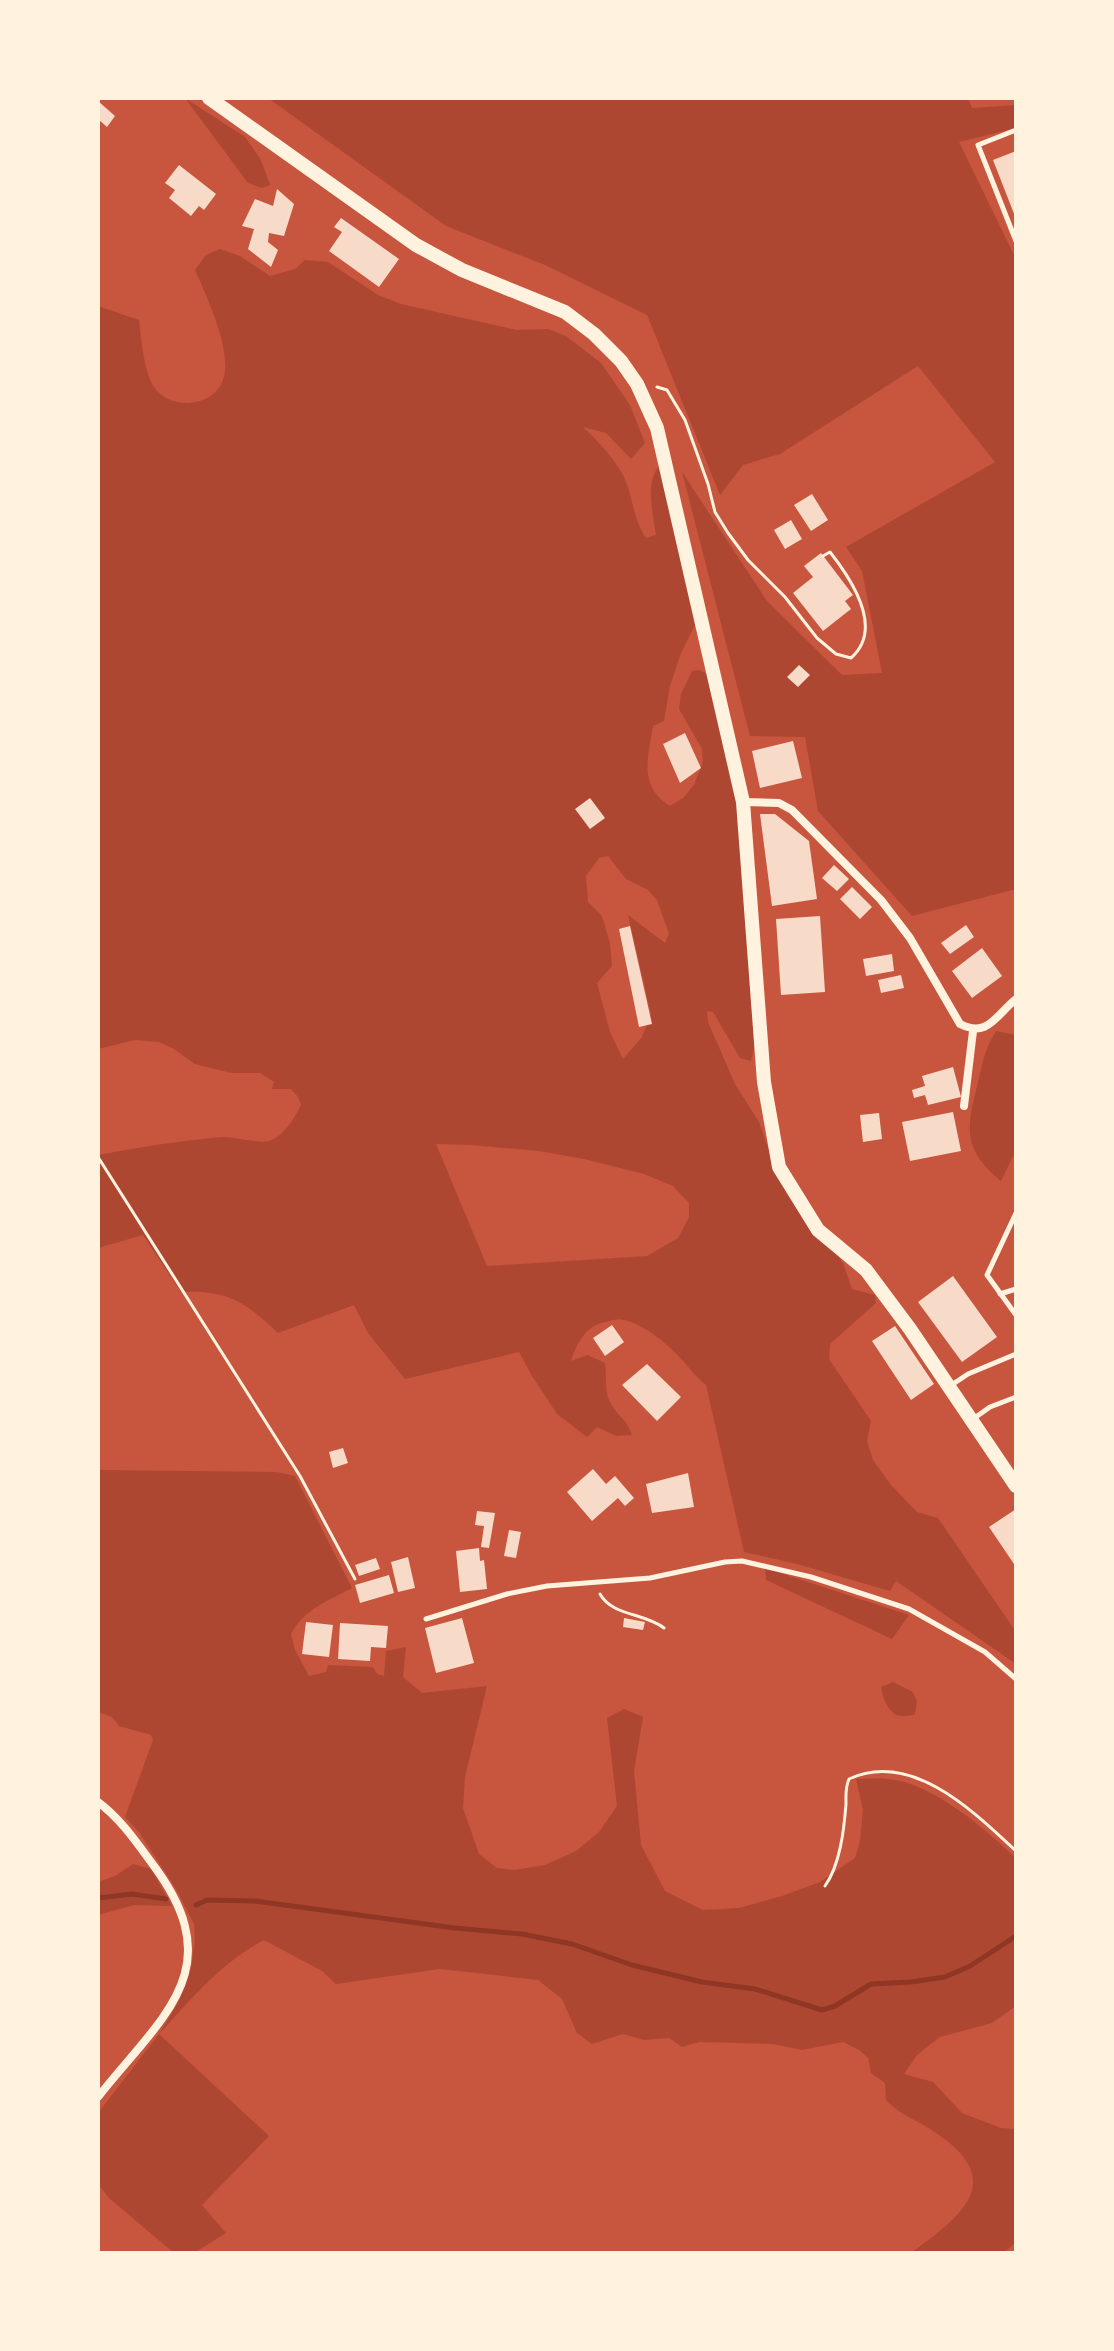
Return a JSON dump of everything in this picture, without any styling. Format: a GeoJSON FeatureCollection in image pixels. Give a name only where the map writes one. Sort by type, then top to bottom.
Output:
{"type":"FeatureCollection","features":[{"type":"Feature","properties":{"kind":"main road"},"geometry":{"type":"LineString","coordinates":[[209,98],[416,245],[462,270],[565,312],[594,334],[621,361],[637,384],[657,428],[743,802],[764,1082],[779,1167],[818,1230],[866,1270],[910,1329],[1016,1486]]}},
{"type":"Feature","properties":{"kind":"street"},"geometry":{"type":"LineString","coordinates":[[743,802],[779,803],[792,810],[881,900],[910,938],[960,1024],[973,1031],[987,1028],[1016,999]]}},
{"type":"Feature","properties":{"kind":"street"},"geometry":{"type":"LineString","coordinates":[[964,1106],[973,1031]]}},
{"type":"Feature","properties":{"kind":"street"},"geometry":{"type":"LineString","coordinates":[[98,1802],[136,1841],[167,1883],[183,1921],[189,1958],[187,1973],[173,2002],[98,2097]]}},
{"type":"Feature","properties":{"kind":"lane"},"geometry":{"type":"LineString","coordinates":[[1016,130],[978,145],[1016,241]]}},
{"type":"Feature","properties":{"kind":"lane"},"geometry":{"type":"LineString","coordinates":[[1016,1213],[987,1275],[1016,1315]]}},
{"type":"Feature","properties":{"kind":"lane"},"geometry":{"type":"LineString","coordinates":[[1000,1294],[1016,1289]]}},
{"type":"Feature","properties":{"kind":"lane"},"geometry":{"type":"LineString","coordinates":[[949,1387],[968,1374],[1016,1354]]}},
{"type":"Feature","properties":{"kind":"lane"},"geometry":{"type":"LineString","coordinates":[[972,1420],[990,1407],[1016,1397]]}},
{"type":"Feature","properties":{"kind":"lane"},"geometry":{"type":"LineString","coordinates":[[426,1619],[507,1594],[547,1586],[650,1578],[742,1561],[764,1564],[909,1609],[985,1652],[1016,1679]]}},
{"type":"Feature","properties":{"kind":"path"},"geometry":{"type":"LineString","coordinates":[[637,384],[667,390],[685,420],[715,512],[748,560],[785,597],[817,638],[836,654],[851,658],[862,649],[867,627],[860,602],[846,573],[830,552],[823,556]]}},
{"type":"Feature","properties":{"kind":"path"},"geometry":{"type":"LineString","coordinates":[[98,1157],[300,1476],[355,1579]]}},
{"type":"Feature","properties":{"kind":"path"},"geometry":{"type":"LineString","coordinates":[[596,1583],[602,1599],[609,1605],[650,1619],[664,1628]]}},
{"type":"Feature","properties":{"kind":"path"},"geometry":{"type":"LineString","coordinates":[[825,1886],[832,1876],[838,1854],[846,1805],[845,1788],[849,1779],[862,1773],[882,1771],[919,1779],[949,1794],[1016,1851]]}},
{"type":"Feature","properties":{"kind":"shaded area"},"geometry":{"type":"Polygon","coordinates":[[[185,98],[245,137],[261,160],[270,185],[262,188],[248,183],[185,98]]]}},
{"type":"Feature","properties":{"kind":"shaded area"},"geometry":{"type":"Polygon","coordinates":[[[268,98],[968,98],[972,108],[1016,105],[1016,128],[959,142],[1016,259],[1016,889],[912,916],[818,811],[805,737],[750,736],[682,472],[767,601],[842,675],[882,673],[862,571],[846,547],[995,462],[918,366],[780,454],[743,465],[720,495],[647,315],[545,265],[446,226],[268,98]]]}},
{"type":"Feature","properties":{"kind":"shaded area"},"geometry":{"type":"Polygon","coordinates":[[[220,249],[240,256],[270,276],[295,269],[305,260],[328,262],[378,295],[401,304],[517,330],[548,329],[566,336],[601,363],[630,405],[645,443],[631,459],[606,433],[583,427],[606,450],[624,477],[638,523],[646,538],[656,535],[651,487],[653,477],[663,462],[696,623],[681,653],[670,686],[664,721],[653,726],[649,780],[660,798],[670,806],[683,798],[694,785],[703,762],[702,749],[679,709],[681,694],[692,671],[699,670],[709,675],[741,811],[754,1005],[751,1061],[740,1058],[713,1012],[707,1011],[708,1022],[735,1084],[759,1122],[774,1165],[843,1263],[852,1289],[875,1295],[876,1303],[830,1344],[829,1359],[871,1421],[867,1441],[873,1460],[891,1485],[917,1512],[938,1518],[1016,1632],[1016,1664],[896,1581],[890,1591],[744,1552],[706,1385],[665,1343],[632,1323],[617,1319],[593,1327],[583,1336],[573,1354],[571,1361],[587,1355],[605,1363],[608,1398],[632,1435],[616,1436],[597,1427],[587,1437],[557,1414],[519,1352],[405,1379],[368,1333],[354,1305],[278,1333],[256,1313],[235,1300],[212,1293],[181,1292],[143,1235],[98,1248],[98,1155],[220,1137],[269,1141],[284,1131],[301,1105],[291,1089],[272,1089],[274,1082],[260,1073],[231,1073],[195,1064],[159,1042],[135,1040],[98,1049],[98,306],[139,320],[148,373],[154,387],[162,395],[182,403],[203,400],[219,387],[225,365],[217,323],[195,270],[206,255],[220,249]],[[608,856],[599,858],[586,876],[588,902],[602,916],[610,943],[612,966],[597,983],[610,1032],[623,1059],[642,1037],[651,1014],[628,915],[665,943],[669,934],[657,900],[648,890],[626,879],[608,856]],[[436,1144],[487,1266],[647,1256],[678,1238],[689,1217],[689,1203],[673,1186],[644,1174],[539,1151],[436,1144]]]}},
{"type":"Feature","properties":{"kind":"shaded area"},"geometry":{"type":"Polygon","coordinates":[[[996,1031],[1016,1035],[1016,1150],[1001,1181],[978,1157],[970,1134],[982,1065],[996,1031]]]}},
{"type":"Feature","properties":{"kind":"shaded area"},"geometry":{"type":"Polygon","coordinates":[[[98,1470],[277,1472],[295,1476],[352,1588],[317,1606],[296,1625],[291,1634],[295,1650],[309,1676],[326,1672],[328,1665],[373,1667],[377,1674],[384,1676],[386,1651],[406,1647],[403,1677],[422,1693],[487,1686],[465,1777],[463,1808],[479,1854],[497,1868],[515,1870],[545,1865],[576,1851],[599,1832],[617,1806],[607,1718],[624,1709],[643,1717],[634,1771],[641,1845],[665,1891],[703,1910],[739,1908],[782,1896],[820,1882],[855,1858],[863,1810],[856,1779],[888,1779],[923,1789],[957,1809],[989,1834],[1016,1858],[1016,2006],[992,2023],[940,2037],[917,2055],[904,2074],[933,2082],[962,2113],[1001,2128],[1016,2129],[1016,2242],[1004,2253],[911,2253],[963,2208],[971,2193],[973,2178],[967,2162],[952,2145],[886,2100],[885,2083],[871,2073],[868,2058],[843,2042],[802,2050],[773,2044],[699,2042],[682,2047],[669,2038],[644,2040],[623,2034],[592,2044],[577,2033],[562,1999],[538,1980],[440,1969],[336,1984],[322,1971],[264,1940],[221,1970],[159,2034],[179,2001],[191,1968],[194,1924],[176,1889],[139,1832],[125,1817],[153,1740],[151,1735],[119,1726],[112,1717],[98,1712],[98,1470]]]}},
{"type":"Feature","properties":{"kind":"shaded area"},"geometry":{"type":"Polygon","coordinates":[[[765,1568],[909,1615],[892,1639],[766,1580],[765,1568]]]}},
{"type":"Feature","properties":{"kind":"shaded area"},"geometry":{"type":"Polygon","coordinates":[[[893,1682],[913,1692],[917,1702],[915,1714],[901,1716],[891,1711],[881,1687],[893,1682]]]}},
{"type":"Feature","properties":{"kind":"shaded area"},"geometry":{"type":"Polygon","coordinates":[[[133,1864],[151,1869],[172,1906],[134,1905],[98,1915],[98,1882],[115,1876],[133,1864]]]}},
{"type":"Feature","properties":{"kind":"shaded area"},"geometry":{"type":"Polygon","coordinates":[[[159,2034],[269,2136],[202,2205],[226,2233],[194,2253],[174,2253],[110,2199],[98,2184],[98,2113],[159,2034]]]}},
{"type":"Feature","properties":{"kind":"building"},"geometry":{"type":"Polygon","coordinates":[[[98,101],[115,116],[107,127],[98,119],[98,101]]]}},
{"type":"Feature","properties":{"kind":"building"},"geometry":{"type":"Polygon","coordinates":[[[1016,151],[1016,219],[993,160],[1016,151]]]}},
{"type":"Feature","properties":{"kind":"building"},"geometry":{"type":"Polygon","coordinates":[[[179,165],[216,194],[204,210],[199,206],[191,216],[169,198],[175,190],[165,183],[179,165]]]}},
{"type":"Feature","properties":{"kind":"building"},"geometry":{"type":"Polygon","coordinates":[[[277,189],[294,204],[284,236],[269,233],[268,242],[278,250],[271,267],[248,249],[254,229],[242,226],[255,199],[273,206],[277,189]]]}},
{"type":"Feature","properties":{"kind":"building"},"geometry":{"type":"Polygon","coordinates":[[[341,218],[399,259],[379,287],[329,251],[342,232],[334,227],[341,218]]]}},
{"type":"Feature","properties":{"kind":"building"},"geometry":{"type":"Polygon","coordinates":[[[812,494],[828,520],[811,531],[794,505],[812,494]]]}},
{"type":"Feature","properties":{"kind":"building"},"geometry":{"type":"Polygon","coordinates":[[[791,520],[802,539],[785,549],[774,530],[791,520]]]}},
{"type":"Feature","properties":{"kind":"building"},"geometry":{"type":"Polygon","coordinates":[[[821,553],[853,595],[845,601],[851,609],[823,631],[793,593],[813,577],[804,566],[821,553]]]}},
{"type":"Feature","properties":{"kind":"building"},"geometry":{"type":"Polygon","coordinates":[[[799,665],[810,675],[798,687],[787,677],[799,665]]]}},
{"type":"Feature","properties":{"kind":"building"},"geometry":{"type":"Polygon","coordinates":[[[685,733],[701,768],[680,783],[663,744],[685,733]]]}},
{"type":"Feature","properties":{"kind":"building"},"geometry":{"type":"Polygon","coordinates":[[[793,741],[802,778],[760,788],[752,751],[793,741]]]}},
{"type":"Feature","properties":{"kind":"building"},"geometry":{"type":"Polygon","coordinates":[[[590,798],[605,818],[590,829],[575,809],[590,798]]]}},
{"type":"Feature","properties":{"kind":"building"},"geometry":{"type":"Polygon","coordinates":[[[760,814],[775,814],[809,841],[817,899],[772,906],[760,814]]]}},
{"type":"Feature","properties":{"kind":"building"},"geometry":{"type":"Polygon","coordinates":[[[834,865],[849,879],[837,891],[822,878],[834,865]]]}},
{"type":"Feature","properties":{"kind":"building"},"geometry":{"type":"Polygon","coordinates":[[[852,887],[872,907],[860,919],[840,899],[852,887]]]}},
{"type":"Feature","properties":{"kind":"building"},"geometry":{"type":"Polygon","coordinates":[[[820,916],[825,992],[781,995],[776,919],[820,916]]]}},
{"type":"Feature","properties":{"kind":"building"},"geometry":{"type":"Polygon","coordinates":[[[966,925],[974,937],[950,954],[941,943],[966,925]]]}},
{"type":"Feature","properties":{"kind":"building"},"geometry":{"type":"Polygon","coordinates":[[[630,926],[652,1024],[639,1027],[619,929],[630,926]]]}},
{"type":"Feature","properties":{"kind":"building"},"geometry":{"type":"Polygon","coordinates":[[[982,948],[1002,976],[972,998],[952,971],[982,948]]]}},
{"type":"Feature","properties":{"kind":"building"},"geometry":{"type":"Polygon","coordinates":[[[892,954],[894,971],[866,976],[863,959],[892,954]]]}},
{"type":"Feature","properties":{"kind":"building"},"geometry":{"type":"Polygon","coordinates":[[[901,975],[904,988],[881,993],[878,980],[901,975]]]}},
{"type":"Feature","properties":{"kind":"building"},"geometry":{"type":"Polygon","coordinates":[[[953,1067],[961,1097],[928,1105],[925,1095],[914,1098],[912,1090],[925,1086],[922,1076],[953,1067]]]}},
{"type":"Feature","properties":{"kind":"building"},"geometry":{"type":"Polygon","coordinates":[[[953,1112],[961,1151],[910,1161],[902,1122],[953,1112]]]}},
{"type":"Feature","properties":{"kind":"building"},"geometry":{"type":"Polygon","coordinates":[[[879,1113],[882,1139],[863,1142],[860,1115],[879,1113]]]}},
{"type":"Feature","properties":{"kind":"building"},"geometry":{"type":"Polygon","coordinates":[[[953,1276],[997,1337],[962,1362],[918,1302],[953,1276]]]}},
{"type":"Feature","properties":{"kind":"building"},"geometry":{"type":"Polygon","coordinates":[[[612,1325],[624,1342],[605,1356],[593,1338],[612,1325]]]}},
{"type":"Feature","properties":{"kind":"building"},"geometry":{"type":"Polygon","coordinates":[[[895,1326],[934,1384],[911,1400],[872,1341],[895,1326]]]}},
{"type":"Feature","properties":{"kind":"building"},"geometry":{"type":"Polygon","coordinates":[[[647,1364],[681,1397],[657,1421],[622,1385],[647,1364]]]}},
{"type":"Feature","properties":{"kind":"building"},"geometry":{"type":"Polygon","coordinates":[[[343,1448],[348,1463],[333,1468],[329,1452],[343,1448]]]}},
{"type":"Feature","properties":{"kind":"building"},"geometry":{"type":"Polygon","coordinates":[[[593,1469],[606,1484],[615,1476],[634,1498],[625,1506],[618,1498],[592,1521],[567,1492],[593,1469]]]}},
{"type":"Feature","properties":{"kind":"building"},"geometry":{"type":"Polygon","coordinates":[[[688,1473],[694,1507],[652,1513],[646,1484],[688,1473]]]}},
{"type":"Feature","properties":{"kind":"building"},"geometry":{"type":"Polygon","coordinates":[[[1016,1509],[1016,1567],[989,1527],[1016,1509]]]}},
{"type":"Feature","properties":{"kind":"building"},"geometry":{"type":"Polygon","coordinates":[[[477,1511],[495,1513],[489,1548],[481,1547],[484,1526],[475,1525],[477,1511]]]}},
{"type":"Feature","properties":{"kind":"building"},"geometry":{"type":"Polygon","coordinates":[[[509,1530],[521,1532],[516,1558],[504,1556],[509,1530]]]}},
{"type":"Feature","properties":{"kind":"building"},"geometry":{"type":"Polygon","coordinates":[[[479,1548],[480,1561],[484,1560],[487,1589],[460,1592],[456,1551],[479,1548]]]}},
{"type":"Feature","properties":{"kind":"building"},"geometry":{"type":"Polygon","coordinates":[[[408,1557],[415,1588],[398,1592],[391,1562],[408,1557]]]}},
{"type":"Feature","properties":{"kind":"building"},"geometry":{"type":"Polygon","coordinates":[[[376,1558],[380,1569],[359,1576],[355,1565],[376,1558]]]}},
{"type":"Feature","properties":{"kind":"building"},"geometry":{"type":"Polygon","coordinates":[[[389,1575],[394,1593],[360,1603],[355,1585],[389,1575]]]}},
{"type":"Feature","properties":{"kind":"building"},"geometry":{"type":"Polygon","coordinates":[[[462,1618],[474,1663],[436,1673],[425,1628],[462,1618]]]}},
{"type":"Feature","properties":{"kind":"building"},"geometry":{"type":"Polygon","coordinates":[[[624,1618],[645,1622],[643,1630],[623,1627],[624,1618]]]}},
{"type":"Feature","properties":{"kind":"building"},"geometry":{"type":"Polygon","coordinates":[[[306,1622],[333,1625],[329,1657],[302,1654],[306,1622]]]}},
{"type":"Feature","properties":{"kind":"building"},"geometry":{"type":"Polygon","coordinates":[[[340,1623],[388,1626],[386,1648],[371,1647],[370,1661],[338,1659],[340,1623]]]}},
{"type":"Feature","properties":{"kind":"waterway"},"geometry":{"type":"LineString","coordinates":[[98,1898],[132,1894],[166,1899]]}},
{"type":"Feature","properties":{"kind":"waterway"},"geometry":{"type":"LineString","coordinates":[[196,1905],[207,1900],[255,1901],[522,1934],[572,1944],[632,1965],[702,1982],[755,1989],[822,2010],[835,2006],[871,1984],[945,1977],[970,1966],[1016,1936]]}}]}
